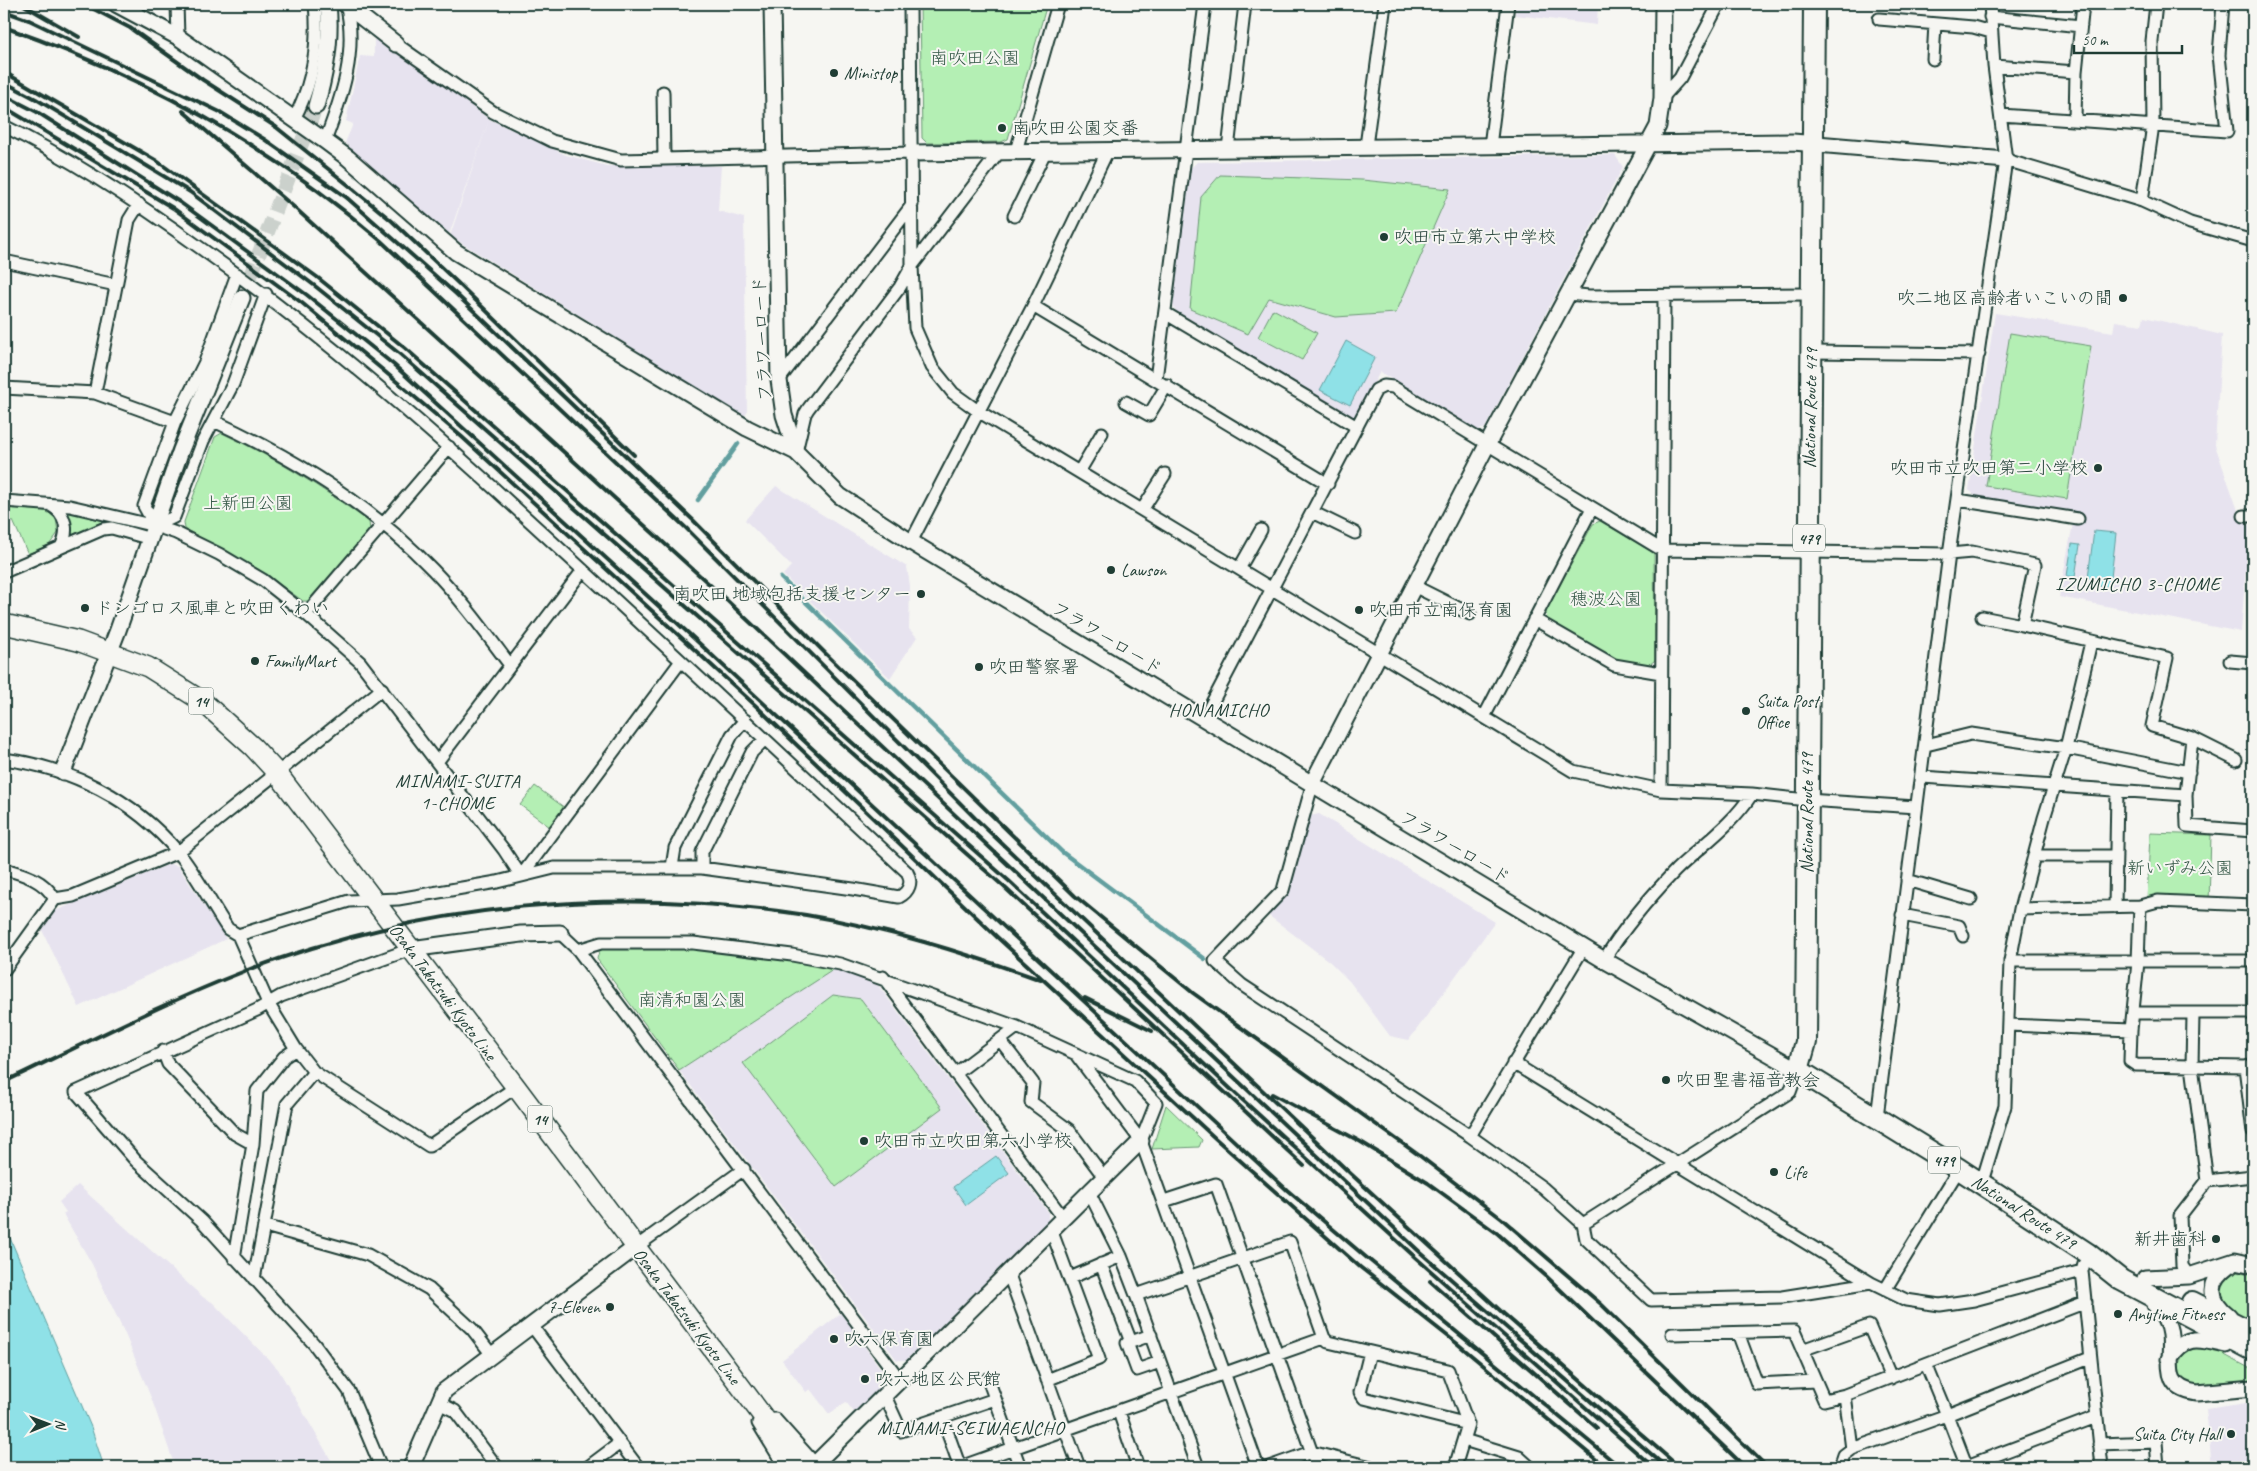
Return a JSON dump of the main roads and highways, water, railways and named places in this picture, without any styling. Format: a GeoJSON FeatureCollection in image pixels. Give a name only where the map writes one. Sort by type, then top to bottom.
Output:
{"type":"FeatureCollection","features":[{"type":"Feature","properties":{"kind":"highway","name":"National Route 479"},"geometry":{"type":"LineString","coordinates":[[1814,4],[1806,1042],[1798,1070],[1877,1117],[1958,1169],[2084,1262],[2253,1350]]}},
{"type":"Feature","properties":{"kind":"highway","name":"National Route 479"},"geometry":{"type":"LineString","coordinates":[[2084,1262],[2116,1263],[2250,1331]]}},
{"type":"Feature","properties":{"kind":"highway","name":"479"},"geometry":{"type":"LineString","coordinates":[[2121,1280],[2154,1305],[2253,1360]]}},
{"type":"Feature","properties":{"kind":"main road","name":"Osaka Takatsuki Kyoto Line"},"geometry":{"type":"LineString","coordinates":[[4,624],[52,634],[109,652],[148,667],[202,701],[277,773],[516,1087],[713,1351],[812,1466]]}},
{"type":"Feature","properties":{"kind":"water"},"geometry":{"type":"Polygon","coordinates":[[[1346,341],[1375,357],[1350,405],[1320,390],[1346,341]]]}},
{"type":"Feature","properties":{"kind":"water"},"geometry":{"type":"Polygon","coordinates":[[[2094,531],[2116,533],[2110,587],[2087,585],[2094,531]]]}},
{"type":"Feature","properties":{"kind":"water"},"geometry":{"type":"Polygon","coordinates":[[[2072,544],[2080,545],[2075,577],[2067,576],[2072,544]]]}},
{"type":"Feature","properties":{"kind":"water"},"geometry":{"type":"Polygon","coordinates":[[[996,1156],[1009,1173],[966,1205],[953,1187],[996,1156]]]}},
{"type":"Feature","properties":{"kind":"water"},"geometry":{"type":"Polygon","coordinates":[[[4,1224],[91,1427],[104,1467],[4,1467],[4,1224]]]}},
{"type":"Feature","properties":{"kind":"waterway"},"geometry":{"type":"LineString","coordinates":[[698,500],[738,444]]}},
{"type":"Feature","properties":{"kind":"waterway"},"geometry":{"type":"LineString","coordinates":[[781,578],[1062,852],[1205,959]]}},
{"type":"Feature","properties":{"kind":"tunnel"},"geometry":{"type":"LineString","coordinates":[[242,298],[316,106]]}},
{"type":"Feature","properties":{"kind":"railway"},"geometry":{"type":"LineString","coordinates":[[22,4],[79,37]]}},
{"type":"Feature","properties":{"kind":"railway"},"geometry":{"type":"LineString","coordinates":[[84,4],[130,28],[203,80],[276,127],[352,188],[392,221],[461,286],[634,455]]}},
{"type":"Feature","properties":{"kind":"railway"},"geometry":{"type":"LineString","coordinates":[[4,11],[29,20],[220,112],[264,139],[346,197],[456,294],[693,520],[825,653],[1075,896],[1193,993],[1420,1156],[1502,1219],[1601,1304],[1767,1467]]}},
{"type":"Feature","properties":{"kind":"railway"},"geometry":{"type":"LineString","coordinates":[[4,27],[105,67],[203,116],[295,174],[339,206],[381,241],[686,528],[975,818],[1351,1174],[1504,1314],[1679,1467]]}},
{"type":"Feature","properties":{"kind":"railway"},"geometry":{"type":"LineString","coordinates":[[4,72],[157,161],[317,277],[405,348],[1009,881],[1235,1093],[1416,1258],[1653,1467]]}},
{"type":"Feature","properties":{"kind":"railway"},"geometry":{"type":"LineString","coordinates":[[4,82],[36,99],[190,192],[315,286],[401,355],[1003,886],[1304,1166]]}},
{"type":"Feature","properties":{"kind":"railway"},"geometry":{"type":"LineString","coordinates":[[4,95],[37,112],[181,203],[307,295],[394,365],[686,631],[1287,1190],[1620,1467]]}},
{"type":"Feature","properties":{"kind":"railway"},"geometry":{"type":"LineString","coordinates":[[4,107],[173,208],[302,303],[462,437],[755,705],[997,937],[1216,1139],[1360,1267],[1459,1345],[1605,1467]]}},
{"type":"Feature","properties":{"kind":"railway"},"geometry":{"type":"LineString","coordinates":[[183,111],[295,208],[719,593],[1421,1253],[1666,1467]]}},
{"type":"Feature","properties":{"kind":"railway"},"geometry":{"type":"LineString","coordinates":[[4,1082],[184,996],[245,971],[312,948],[381,929],[451,916],[522,907],[593,902],[664,902],[735,906],[806,915],[836,920],[925,942],[1041,980]]}},
{"type":"Feature","properties":{"kind":"railway"},"geometry":{"type":"LineString","coordinates":[[1085,998],[1152,1031]]}},
{"type":"Feature","properties":{"kind":"railway"},"geometry":{"type":"LineString","coordinates":[[1272,1094],[1361,1142],[1428,1183],[1498,1234],[1546,1276],[1745,1467]]}},
{"type":"Feature","properties":{"kind":"railway"},"geometry":{"type":"LineString","coordinates":[[1430,1281],[1597,1428]]}},
{"type":"Feature","properties":{"kind":"place","name":"Ministop"},"geometry":{"type":"Point","coordinates":[834,73]}},
{"type":"Feature","properties":{"kind":"place","name":"南吹田公園交番"},"geometry":{"type":"Point","coordinates":[1002,128]}},
{"type":"Feature","properties":{"kind":"place","name":"吹田市立第六中学校"},"geometry":{"type":"Point","coordinates":[1384,237]}},
{"type":"Feature","properties":{"kind":"place","name":"吹二地区高齢者いこいの間"},"geometry":{"type":"Point","coordinates":[2123,298]}},
{"type":"Feature","properties":{"kind":"place","name":"吹田市立吹田第二小学校"},"geometry":{"type":"Point","coordinates":[2098,468]}},
{"type":"Feature","properties":{"kind":"place","name":"Lawson"},"geometry":{"type":"Point","coordinates":[1111,570]}},
{"type":"Feature","properties":{"kind":"place","name":"南吹田 地域包括支援センター"},"geometry":{"type":"Point","coordinates":[921,594]}},
{"type":"Feature","properties":{"kind":"place","name":"ドンゴロス風車と吹田くわい"},"geometry":{"type":"Point","coordinates":[85,608]}},
{"type":"Feature","properties":{"kind":"place","name":"吹田市立南保育園"},"geometry":{"type":"Point","coordinates":[1359,610]}},
{"type":"Feature","properties":{"kind":"place","name":"FamilyMart"},"geometry":{"type":"Point","coordinates":[255,661]}},
{"type":"Feature","properties":{"kind":"place","name":"吹田警察署"},"geometry":{"type":"Point","coordinates":[979,667]}},
{"type":"Feature","properties":{"kind":"place","name":"Suita Post Office"},"geometry":{"type":"Point","coordinates":[1746,711]}},
{"type":"Feature","properties":{"kind":"place","name":"吹田聖書福音教会"},"geometry":{"type":"Point","coordinates":[1666,1080]}},
{"type":"Feature","properties":{"kind":"place","name":"吹田市立吹田第六小学校"},"geometry":{"type":"Point","coordinates":[864,1141]}},
{"type":"Feature","properties":{"kind":"place","name":"Life"},"geometry":{"type":"Point","coordinates":[1774,1172]}},
{"type":"Feature","properties":{"kind":"place","name":"新井歯科"},"geometry":{"type":"Point","coordinates":[2216,1239]}},
{"type":"Feature","properties":{"kind":"place","name":"7-Eleven"},"geometry":{"type":"Point","coordinates":[610,1307]}},
{"type":"Feature","properties":{"kind":"place","name":"Anytime Fitness"},"geometry":{"type":"Point","coordinates":[2118,1314]}},
{"type":"Feature","properties":{"kind":"place","name":"吹六保育園"},"geometry":{"type":"Point","coordinates":[834,1339]}},
{"type":"Feature","properties":{"kind":"place","name":"吹六地区公民館"},"geometry":{"type":"Point","coordinates":[865,1379]}},
{"type":"Feature","properties":{"kind":"place","name":"Suita City Hall"},"geometry":{"type":"Point","coordinates":[2231,1434]}},
{"type":"Feature","properties":{"kind":"district","name":"IZUMICHO 3-CHOME"},"geometry":{"type":"Point","coordinates":[2138,583]}},
{"type":"Feature","properties":{"kind":"district","name":"HONAMICHO"},"geometry":{"type":"Point","coordinates":[1219,709]}},
{"type":"Feature","properties":{"kind":"district","name":"MINAMI-SUITA 1-CHOME"},"geometry":{"type":"Point","coordinates":[458,791]}},
{"type":"Feature","properties":{"kind":"district","name":"MINAMI-SEIWAENCHO"},"geometry":{"type":"Point","coordinates":[971,1427]}},
{"type":"Feature","properties":{"kind":"park label","name":"南吹田公園"},"geometry":{"type":"Point","coordinates":[975,58]}},
{"type":"Feature","properties":{"kind":"park label","name":"上新田公園"},"geometry":{"type":"Point","coordinates":[248,503]}},
{"type":"Feature","properties":{"kind":"park label","name":"穂波公園"},"geometry":{"type":"Point","coordinates":[1606,599]}},
{"type":"Feature","properties":{"kind":"park label","name":"新いずみ公園"},"geometry":{"type":"Point","coordinates":[2180,868]}},
{"type":"Feature","properties":{"kind":"park label","name":"南清和園公園"},"geometry":{"type":"Point","coordinates":[692,1000]}}]}
